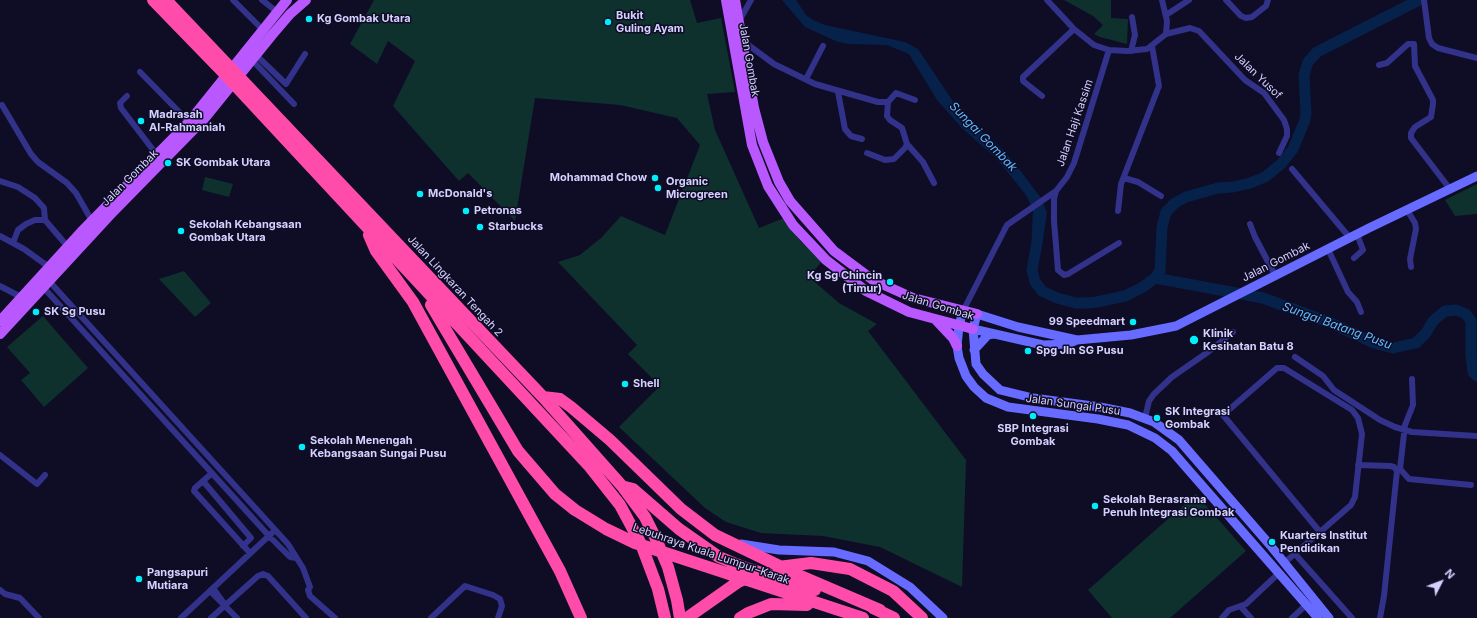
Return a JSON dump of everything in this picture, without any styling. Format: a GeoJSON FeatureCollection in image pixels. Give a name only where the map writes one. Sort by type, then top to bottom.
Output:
{"type":"FeatureCollection","features":[{"type":"Feature","properties":{"kind":"highway","name":"Jalan Lingkaran Tengah 2"},"geometry":{"type":"LineString","coordinates":[[153,0],[243,86],[543,397],[622,486],[645,517],[656,539],[670,574],[680,618]]}},
{"type":"Feature","properties":{"kind":"highway","name":"Jalan Lingkaran Tengah 2"},"geometry":{"type":"LineString","coordinates":[[166,0],[223,66]]}},
{"type":"Feature","properties":{"kind":"highway","name":"Jalan Lingkaran Tengah 2"},"geometry":{"type":"LineString","coordinates":[[243,86],[362,222],[574,448],[606,485],[620,506],[641,544],[658,589],[666,618]]}},
{"type":"Feature","properties":{"kind":"highway"},"geometry":{"type":"LineString","coordinates":[[362,222],[376,251],[413,302],[459,385],[560,571],[581,618]]}},
{"type":"Feature","properties":{"kind":"highway","name":"Lebuhraya Kuala Lumpur–Karak"},"geometry":{"type":"LineString","coordinates":[[398,261],[438,314],[518,451],[530,467],[555,494],[575,510],[606,529],[635,543],[858,616]]}},
{"type":"Feature","properties":{"kind":"highway"},"geometry":{"type":"LineString","coordinates":[[543,397],[560,399],[571,407],[610,440],[681,509],[715,535],[788,571],[880,610]]}},
{"type":"Feature","properties":{"kind":"highway","name":"Lebuhraya Kuala Lumpur–Karak"},"geometry":{"type":"LineString","coordinates":[[622,486],[633,489],[679,529],[719,557],[743,567],[880,610],[894,618]]}},
{"type":"Feature","properties":{"kind":"highway"},"geometry":{"type":"LineString","coordinates":[[688,618],[738,582],[772,569],[795,564],[811,563],[850,569],[893,591],[922,618]]}},
{"type":"Feature","properties":{"kind":"highway"},"geometry":{"type":"LineString","coordinates":[[740,618],[748,613],[772,604],[797,604],[858,616]]}},
{"type":"Feature","properties":{"kind":"main road","name":"Jalan Gombak"},"geometry":{"type":"LineString","coordinates":[[0,321],[92,220],[189,122],[287,0]]}},
{"type":"Feature","properties":{"kind":"main road","name":"Jalan Gombak"},"geometry":{"type":"LineString","coordinates":[[0,334],[109,216],[204,119],[290,14],[306,0]]}},
{"type":"Feature","properties":{"kind":"main road","name":"Jalan Gombak"},"geometry":{"type":"LineString","coordinates":[[726,0],[752,145],[757,162],[780,206],[793,225],[841,274],[866,291],[909,312],[959,326],[1043,345],[1068,344],[1077,340],[1145,333],[1176,326],[1353,236],[1477,176]]}},
{"type":"Feature","properties":{"kind":"main road","name":"Jalan Gombak"},"geometry":{"type":"LineString","coordinates":[[736,0],[754,108],[763,142],[778,182],[800,214],[834,252],[873,280],[913,298],[977,314],[1018,327],[1077,340]]}},
{"type":"Feature","properties":{"kind":"main road","name":"Jalan Sungai Pusu"},"geometry":{"type":"LineString","coordinates":[[963,311],[959,326],[957,346],[961,366],[974,387],[986,398],[998,404],[1036,412],[1098,419],[1128,425],[1155,438],[1172,451],[1318,618]]}},
{"type":"Feature","properties":{"kind":"main road","name":"Jalan Sungai Pusu"},"geometry":{"type":"LineString","coordinates":[[977,314],[972,329],[976,364],[983,374],[1000,390],[1033,398],[1100,407],[1145,418],[1162,427],[1184,446],[1329,618]]}},
{"type":"Feature","properties":{"kind":"main road"},"geometry":{"type":"LineString","coordinates":[[935,319],[947,330],[957,346]]}},
{"type":"Feature","properties":{"kind":"main road"},"geometry":{"type":"LineString","coordinates":[[974,350],[988,335],[994,334]]}},
{"type":"Feature","properties":{"kind":"main road"},"geometry":{"type":"LineString","coordinates":[[715,535],[759,548],[834,552],[868,561],[910,587],[944,618]]}},
{"type":"Feature","properties":{"kind":"street"},"geometry":{"type":"LineString","coordinates":[[233,0],[263,30]]}},
{"type":"Feature","properties":{"kind":"street"},"geometry":{"type":"LineString","coordinates":[[262,0],[277,12]]}},
{"type":"Feature","properties":{"kind":"street"},"geometry":{"type":"LineString","coordinates":[[739,21],[751,0]]}},
{"type":"Feature","properties":{"kind":"street","name":"Jalan Yusof"},"geometry":{"type":"LineString","coordinates":[[1046,0],[1074,29],[1094,45],[1109,50],[1140,51],[1152,46],[1166,34],[1190,28],[1199,31],[1245,80],[1264,93],[1284,120],[1287,129],[1287,136],[1279,153]]}},
{"type":"Feature","properties":{"kind":"street"},"geometry":{"type":"LineString","coordinates":[[1162,0],[1166,14],[1166,34]]}},
{"type":"Feature","properties":{"kind":"street"},"geometry":{"type":"LineString","coordinates":[[1166,14],[1189,0]]}},
{"type":"Feature","properties":{"kind":"street"},"geometry":{"type":"LineString","coordinates":[[1226,0],[1241,16],[1246,18],[1252,17],[1262,10],[1266,6],[1268,0]]}},
{"type":"Feature","properties":{"kind":"street"},"geometry":{"type":"LineString","coordinates":[[1425,2],[1429,38],[1432,44],[1438,48],[1477,58]]}},
{"type":"Feature","properties":{"kind":"street"},"geometry":{"type":"LineString","coordinates":[[1131,51],[1135,35],[1132,17]]}},
{"type":"Feature","properties":{"kind":"street"},"geometry":{"type":"LineString","coordinates":[[1042,96],[1023,80],[1023,77],[1074,29]]}},
{"type":"Feature","properties":{"kind":"street"},"geometry":{"type":"LineString","coordinates":[[743,42],[774,64],[806,79],[838,92],[878,102],[888,102]]}},
{"type":"Feature","properties":{"kind":"street"},"geometry":{"type":"LineString","coordinates":[[1379,66],[1387,63],[1408,44],[1414,44],[1415,66],[1433,100],[1433,104],[1431,117],[1415,128],[1411,133],[1410,138],[1450,189]]}},
{"type":"Feature","properties":{"kind":"street"},"geometry":{"type":"LineString","coordinates":[[806,79],[822,46]]}},
{"type":"Feature","properties":{"kind":"street"},"geometry":{"type":"LineString","coordinates":[[1118,211],[1119,195],[1124,178],[1159,86],[1152,46]]}},
{"type":"Feature","properties":{"kind":"street","name":"Jalan Haji Kassim"},"geometry":{"type":"LineString","coordinates":[[963,311],[1007,225],[1056,191],[1067,177],[1074,163],[1109,50]]}},
{"type":"Feature","properties":{"kind":"street"},"geometry":{"type":"LineString","coordinates":[[254,57],[286,84],[305,54]]}},
{"type":"Feature","properties":{"kind":"street"},"geometry":{"type":"LineString","coordinates":[[254,57],[294,104]]}},
{"type":"Feature","properties":{"kind":"street"},"geometry":{"type":"LineString","coordinates":[[140,72],[189,122]]}},
{"type":"Feature","properties":{"kind":"street"},"geometry":{"type":"LineString","coordinates":[[838,92],[844,129],[851,136],[862,139]]}},
{"type":"Feature","properties":{"kind":"street"},"geometry":{"type":"LineString","coordinates":[[916,100],[896,93],[888,102],[887,116],[890,120],[902,128],[907,144],[923,162],[934,183]]}},
{"type":"Feature","properties":{"kind":"street"},"geometry":{"type":"LineString","coordinates":[[127,96],[120,103],[121,108],[157,155]]}},
{"type":"Feature","properties":{"kind":"street"},"geometry":{"type":"LineString","coordinates":[[2,105],[31,154],[67,183],[76,193],[92,220]]}},
{"type":"Feature","properties":{"kind":"street"},"geometry":{"type":"LineString","coordinates":[[867,153],[885,160],[894,159],[907,144]]}},
{"type":"Feature","properties":{"kind":"street"},"geometry":{"type":"LineString","coordinates":[[1292,169],[1353,236],[1363,250],[1354,258]]}},
{"type":"Feature","properties":{"kind":"street"},"geometry":{"type":"LineString","coordinates":[[1124,178],[1138,182],[1161,196]]}},
{"type":"Feature","properties":{"kind":"street"},"geometry":{"type":"LineString","coordinates":[[0,181],[18,187],[35,198],[44,208],[45,220],[68,247]]}},
{"type":"Feature","properties":{"kind":"street"},"geometry":{"type":"LineString","coordinates":[[1056,191],[1054,199],[1054,222],[1057,261],[1061,274],[1064,276],[1068,274],[1119,243]]}},
{"type":"Feature","properties":{"kind":"street"},"geometry":{"type":"LineString","coordinates":[[1407,210],[1415,222],[1416,229],[1410,259],[1411,267]]}},
{"type":"Feature","properties":{"kind":"street"},"geometry":{"type":"LineString","coordinates":[[13,243],[18,230],[26,224],[35,220],[45,220]]}},
{"type":"Feature","properties":{"kind":"street"},"geometry":{"type":"LineString","coordinates":[[1250,224],[1255,237],[1275,275]]}},
{"type":"Feature","properties":{"kind":"street"},"geometry":{"type":"LineString","coordinates":[[0,236],[49,267]]}},
{"type":"Feature","properties":{"kind":"street"},"geometry":{"type":"LineString","coordinates":[[1328,249],[1348,292],[1357,302],[1361,312]]}},
{"type":"Feature","properties":{"kind":"street"},"geometry":{"type":"LineString","coordinates":[[46,284],[187,433],[276,530],[295,553],[296,558],[303,568],[310,587],[308,590],[310,596],[335,618]]}},
{"type":"Feature","properties":{"kind":"street"},"geometry":{"type":"LineString","coordinates":[[46,284],[181,439],[269,536],[290,557],[296,558]]}},
{"type":"Feature","properties":{"kind":"street"},"geometry":{"type":"LineString","coordinates":[[0,286],[21,297]]}},
{"type":"Feature","properties":{"kind":"street"},"geometry":{"type":"LineString","coordinates":[[1145,418],[1149,401],[1154,394],[1172,377],[1208,352],[1233,332]]}},
{"type":"Feature","properties":{"kind":"street"},"geometry":{"type":"LineString","coordinates":[[1295,357],[1323,376],[1334,390],[1380,420],[1412,432],[1477,436]]}},
{"type":"Feature","properties":{"kind":"street"},"geometry":{"type":"LineString","coordinates":[[1284,563],[1295,554],[1351,505],[1355,497],[1362,434],[1358,418],[1352,410],[1284,368],[1277,368],[1223,415],[1320,532]]}},
{"type":"Feature","properties":{"kind":"street"},"geometry":{"type":"LineString","coordinates":[[1412,379],[1413,405],[1405,430],[1400,469],[1409,479],[1471,485]]}},
{"type":"Feature","properties":{"kind":"street"},"geometry":{"type":"LineString","coordinates":[[181,439],[187,433]]}},
{"type":"Feature","properties":{"kind":"street"},"geometry":{"type":"LineString","coordinates":[[0,454],[37,484],[45,475]]}},
{"type":"Feature","properties":{"kind":"street"},"geometry":{"type":"LineString","coordinates":[[1358,465],[1390,466],[1394,467],[1397,472],[1384,596],[1380,618]]}},
{"type":"Feature","properties":{"kind":"street"},"geometry":{"type":"LineString","coordinates":[[212,473],[195,488],[194,491],[250,553]]}},
{"type":"Feature","properties":{"kind":"street"},"geometry":{"type":"LineString","coordinates":[[203,481],[251,538],[244,546]]}},
{"type":"Feature","properties":{"kind":"street"},"geometry":{"type":"LineString","coordinates":[[181,618],[276,530]]}},
{"type":"Feature","properties":{"kind":"street"},"geometry":{"type":"LineString","coordinates":[[1295,554],[1352,618]]}},
{"type":"Feature","properties":{"kind":"street"},"geometry":{"type":"LineString","coordinates":[[1222,618],[1229,610],[1241,607],[1280,573]]}},
{"type":"Feature","properties":{"kind":"street"},"geometry":{"type":"LineString","coordinates":[[211,618],[258,576],[263,574],[268,576],[306,618]]}},
{"type":"Feature","properties":{"kind":"street"},"geometry":{"type":"LineString","coordinates":[[431,618],[465,586],[493,595],[500,599],[502,606],[498,618]]}},
{"type":"Feature","properties":{"kind":"street"},"geometry":{"type":"LineString","coordinates":[[211,589],[237,618]]}},
{"type":"Feature","properties":{"kind":"street"},"geometry":{"type":"LineString","coordinates":[[0,590],[5,594],[20,598],[38,616]]}},
{"type":"Feature","properties":{"kind":"street"},"geometry":{"type":"LineString","coordinates":[[1292,618],[1306,605]]}},
{"type":"Feature","properties":{"kind":"street"},"geometry":{"type":"LineString","coordinates":[[1241,607],[1251,618]]}},
{"type":"Feature","properties":{"kind":"green space"},"geometry":{"type":"Polygon","coordinates":[[[374,0],[690,0],[697,23],[721,18],[735,92],[707,94],[715,130],[759,228],[784,218],[800,241],[822,261],[809,277],[839,303],[877,324],[868,331],[966,460],[962,587],[880,547],[823,536],[761,533],[726,522],[705,508],[619,427],[660,386],[628,354],[637,345],[558,262],[580,255],[601,238],[621,216],[665,235],[700,145],[677,118],[620,105],[535,98],[515,221],[468,173],[459,181],[393,106],[415,61],[388,41],[377,64],[350,44],[374,0]]]}},
{"type":"Feature","properties":{"kind":"green space"},"geometry":{"type":"Polygon","coordinates":[[[1064,0],[1111,0],[1111,18],[1128,19],[1127,44],[1094,34],[1103,25],[1093,16],[1064,0]]]}},
{"type":"Feature","properties":{"kind":"green space"},"geometry":{"type":"Polygon","coordinates":[[[205,177],[233,184],[229,197],[202,190],[205,177]]]}},
{"type":"Feature","properties":{"kind":"green space"},"geometry":{"type":"Polygon","coordinates":[[[1477,184],[1477,214],[1455,216],[1445,200],[1477,184]]]}},
{"type":"Feature","properties":{"kind":"green space"},"geometry":{"type":"Polygon","coordinates":[[[184,271],[211,303],[195,317],[159,279],[184,271]]]}},
{"type":"Feature","properties":{"kind":"green space"},"geometry":{"type":"Polygon","coordinates":[[[43,316],[88,368],[44,407],[21,380],[30,373],[7,347],[43,316]]]}},
{"type":"Feature","properties":{"kind":"green space"},"geometry":{"type":"Polygon","coordinates":[[[1196,494],[1246,551],[1170,618],[1112,618],[1088,590],[1196,494]]]}},
{"type":"Feature","properties":{"kind":"water","name":"Sungai Gombak"},"geometry":{"type":"Polygon","coordinates":[[[782,0],[796,0],[806,15],[825,25],[905,42],[918,49],[962,115],[998,145],[1013,161],[1041,198],[1047,213],[1041,251],[1031,252],[1033,209],[1026,195],[997,159],[962,128],[937,100],[909,54],[887,45],[849,44],[838,42],[805,27],[782,0]]]}},
{"type":"Feature","properties":{"kind":"waterway","name":"Sungai Gombak"},"geometry":{"type":"LineString","coordinates":[[1038,237],[1032,270],[1035,282],[1042,291],[1057,298],[1076,303],[1085,303],[1125,296],[1143,287],[1155,278],[1160,271],[1162,227],[1166,212],[1175,203],[1186,197],[1218,188],[1233,187],[1250,183],[1265,177],[1281,164],[1293,149],[1305,120],[1304,75],[1308,62],[1317,52],[1419,0]]}},
{"type":"Feature","properties":{"kind":"waterway","name":"Sungai Batang Pusu"},"geometry":{"type":"LineString","coordinates":[[1155,278],[1263,298],[1331,323],[1374,343],[1393,348],[1416,343],[1426,333],[1433,321],[1445,311],[1456,310],[1466,314],[1471,321],[1471,356],[1473,372],[1477,376]]}},
{"type":"Feature","properties":{"kind":"place","name":"Kg Gombak Utara"},"geometry":{"type":"Point","coordinates":[309,19]}},
{"type":"Feature","properties":{"kind":"place","name":"Bukit Guling Ayam"},"geometry":{"type":"Point","coordinates":[608,22]}},
{"type":"Feature","properties":{"kind":"place","name":"Madrasah Al-Rahmaniah"},"geometry":{"type":"Point","coordinates":[141,121]}},
{"type":"Feature","properties":{"kind":"place","name":"SK Gombak Utara"},"geometry":{"type":"Point","coordinates":[168,163]}},
{"type":"Feature","properties":{"kind":"place","name":"Mohammad Chow"},"geometry":{"type":"Point","coordinates":[655,178]}},
{"type":"Feature","properties":{"kind":"place","name":"Organic Microgreen"},"geometry":{"type":"Point","coordinates":[658,188]}},
{"type":"Feature","properties":{"kind":"place","name":"McDonald's"},"geometry":{"type":"Point","coordinates":[420,194]}},
{"type":"Feature","properties":{"kind":"place","name":"Petronas"},"geometry":{"type":"Point","coordinates":[466,211]}},
{"type":"Feature","properties":{"kind":"place","name":"Starbucks"},"geometry":{"type":"Point","coordinates":[480,227]}},
{"type":"Feature","properties":{"kind":"place","name":"Sekolah Kebangsaan Gombak Utara"},"geometry":{"type":"Point","coordinates":[181,231]}},
{"type":"Feature","properties":{"kind":"place","name":"Kg Sg Chincin (Timur)"},"geometry":{"type":"Point","coordinates":[890,282]}},
{"type":"Feature","properties":{"kind":"place","name":"SK Sg Pusu"},"geometry":{"type":"Point","coordinates":[36,312]}},
{"type":"Feature","properties":{"kind":"place","name":"99 Speedmart"},"geometry":{"type":"Point","coordinates":[1133,322]}},
{"type":"Feature","properties":{"kind":"place","name":"Klinik Kesihatan Batu 8"},"geometry":{"type":"Point","coordinates":[1194,340]}},
{"type":"Feature","properties":{"kind":"place","name":"Spg Jln SG Pusu"},"geometry":{"type":"Point","coordinates":[1028,351]}},
{"type":"Feature","properties":{"kind":"place","name":"Shell"},"geometry":{"type":"Point","coordinates":[625,384]}},
{"type":"Feature","properties":{"kind":"place","name":"SBP Integrasi Gombak"},"geometry":{"type":"Point","coordinates":[1033,416]}},
{"type":"Feature","properties":{"kind":"place","name":"SK Integrasi Gombak"},"geometry":{"type":"Point","coordinates":[1157,418]}},
{"type":"Feature","properties":{"kind":"place","name":"Sekolah Menengah Kebangsaan Sungai Pusu"},"geometry":{"type":"Point","coordinates":[302,447]}},
{"type":"Feature","properties":{"kind":"place","name":"Sekolah Berasrama Penuh Integrasi Gombak"},"geometry":{"type":"Point","coordinates":[1095,506]}},
{"type":"Feature","properties":{"kind":"place","name":"Kuarters Institut Pendidikan"},"geometry":{"type":"Point","coordinates":[1272,542]}},
{"type":"Feature","properties":{"kind":"place","name":"Pangsapuri Mutiara"},"geometry":{"type":"Point","coordinates":[139,579]}}]}
